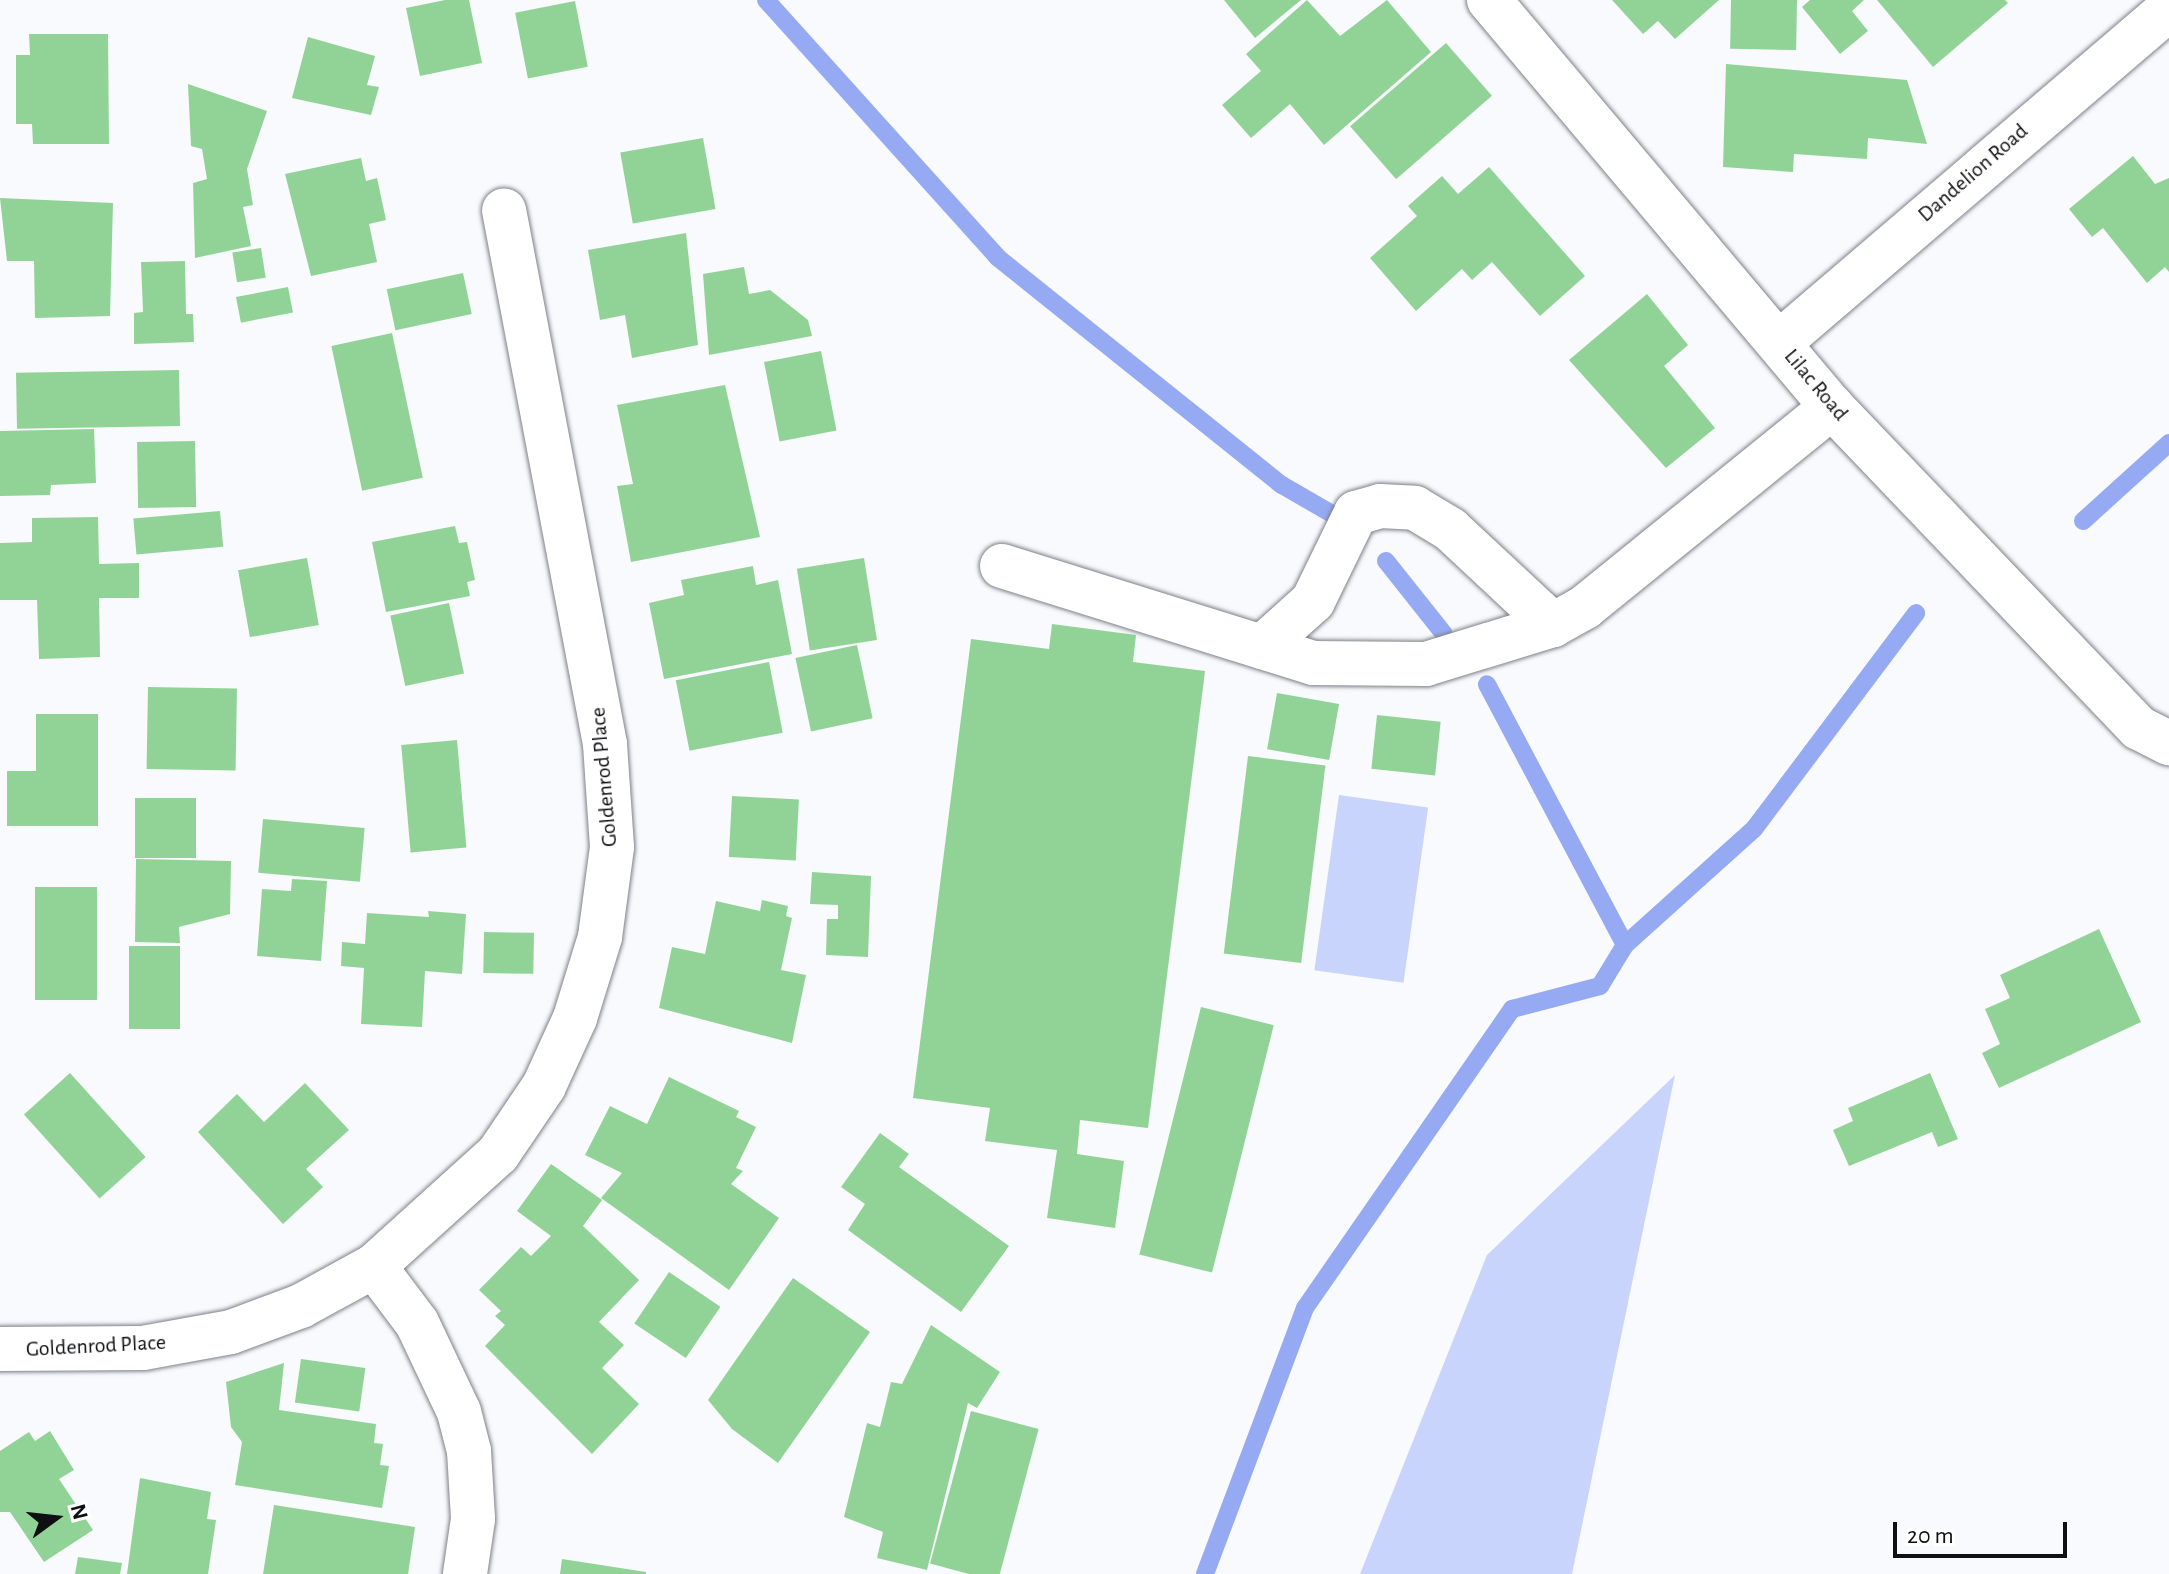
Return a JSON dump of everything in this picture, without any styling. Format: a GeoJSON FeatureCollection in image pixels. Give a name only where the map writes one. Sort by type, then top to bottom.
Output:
{"type":"FeatureCollection","features":[{"type":"Feature","properties":{"kind":"street","name":"Lilac Road"},"geometry":{"type":"LineString","coordinates":[[1489,0],[1832,407],[2139,728],[2169,743]]}},
{"type":"Feature","properties":{"kind":"street","name":"Dandelion Road"},"geometry":{"type":"LineString","coordinates":[[1780,342],[2169,9]]}},
{"type":"Feature","properties":{"kind":"street","name":"Goldenrod Place"},"geometry":{"type":"LineString","coordinates":[[0,1349],[143,1348],[231,1332],[301,1306],[374,1266],[498,1154],[544,1086],[575,1018],[600,937],[612,847],[605,744],[571,540],[504,210]]}},
{"type":"Feature","properties":{"kind":"street"},"geometry":{"type":"LineString","coordinates":[[1002,566],[1313,663],[1426,664],[1553,625],[1585,607],[1832,407]]}},
{"type":"Feature","properties":{"kind":"street"},"geometry":{"type":"LineString","coordinates":[[1262,647],[1313,601],[1356,513],[1380,506],[1415,508],[1450,529],[1553,625]]}},
{"type":"Feature","properties":{"kind":"street"},"geometry":{"type":"LineString","coordinates":[[374,1266],[417,1323],[459,1412],[469,1451],[473,1519],[465,1574]]}},
{"type":"Feature","properties":{"kind":"shaded area"},"geometry":{"type":"Polygon","coordinates":[[[1339,795],[1428,808],[1403,983],[1314,970],[1339,795]]]}},
{"type":"Feature","properties":{"kind":"shaded area"},"geometry":{"type":"Polygon","coordinates":[[[1675,1075],[1572,1574],[1360,1574],[1487,1255],[1675,1075]]]}},
{"type":"Feature","properties":{"kind":"building"},"geometry":{"type":"Polygon","coordinates":[[[445,0],[469,0],[482,63],[420,76],[406,8],[445,0]]]}},
{"type":"Feature","properties":{"kind":"building"},"geometry":{"type":"Polygon","coordinates":[[[1224,0],[1301,0],[1255,38],[1224,0]]]}},
{"type":"Feature","properties":{"kind":"building"},"geometry":{"type":"Polygon","coordinates":[[[1307,0],[1340,36],[1387,0],[1431,52],[1324,145],[1290,104],[1251,138],[1222,105],[1261,71],[1246,54],[1307,0]]]}},
{"type":"Feature","properties":{"kind":"building"},"geometry":{"type":"Polygon","coordinates":[[[1612,0],[1719,0],[1675,39],[1658,21],[1643,34],[1612,0]]]}},
{"type":"Feature","properties":{"kind":"building"},"geometry":{"type":"Polygon","coordinates":[[[1731,0],[1797,0],[1796,50],[1730,49],[1731,0]]]}},
{"type":"Feature","properties":{"kind":"building"},"geometry":{"type":"Polygon","coordinates":[[[1810,0],[1864,0],[1852,11],[1868,31],[1840,54],[1802,7],[1810,0]]]}},
{"type":"Feature","properties":{"kind":"building"},"geometry":{"type":"Polygon","coordinates":[[[1877,0],[2005,0],[2008,3],[1933,67],[1877,0]]]}},
{"type":"Feature","properties":{"kind":"building"},"geometry":{"type":"Polygon","coordinates":[[[575,1],[588,67],[528,78],[515,13],[575,1]]]}},
{"type":"Feature","properties":{"kind":"building"},"geometry":{"type":"Polygon","coordinates":[[[29,34],[108,34],[109,144],[33,144],[32,124],[16,124],[16,55],[30,55],[29,34]]]}},
{"type":"Feature","properties":{"kind":"building"},"geometry":{"type":"Polygon","coordinates":[[[308,37],[375,56],[367,85],[379,87],[371,115],[292,98],[308,37]]]}},
{"type":"Feature","properties":{"kind":"building"},"geometry":{"type":"Polygon","coordinates":[[[1446,43],[1492,96],[1396,179],[1350,126],[1446,43]]]}},
{"type":"Feature","properties":{"kind":"building"},"geometry":{"type":"Polygon","coordinates":[[[1726,64],[1907,80],[1927,144],[1868,138],[1867,159],[1794,154],[1793,172],[1723,167],[1726,64]]]}},
{"type":"Feature","properties":{"kind":"building"},"geometry":{"type":"Polygon","coordinates":[[[188,84],[267,111],[247,169],[253,205],[243,207],[251,246],[195,258],[193,183],[207,179],[202,149],[191,146],[188,84]]]}},
{"type":"Feature","properties":{"kind":"building"},"geometry":{"type":"Polygon","coordinates":[[[703,138],[716,209],[633,223],[620,153],[703,138]]]}},
{"type":"Feature","properties":{"kind":"building"},"geometry":{"type":"Polygon","coordinates":[[[2133,156],[2155,184],[2169,178],[2169,272],[2165,267],[2147,283],[2103,228],[2092,237],[2069,209],[2133,156]]]}},
{"type":"Feature","properties":{"kind":"building"},"geometry":{"type":"Polygon","coordinates":[[[361,158],[366,181],[377,178],[386,220],[369,224],[377,262],[311,276],[285,174],[361,158]]]}},
{"type":"Feature","properties":{"kind":"building"},"geometry":{"type":"Polygon","coordinates":[[[1489,167],[1585,276],[1540,316],[1492,262],[1472,280],[1462,269],[1416,311],[1370,258],[1417,216],[1408,206],[1442,176],[1458,194],[1489,167]]]}},
{"type":"Feature","properties":{"kind":"building"},"geometry":{"type":"Polygon","coordinates":[[[0,198],[113,203],[110,316],[35,318],[34,261],[7,261],[0,198]]]}},
{"type":"Feature","properties":{"kind":"building"},"geometry":{"type":"Polygon","coordinates":[[[686,233],[698,345],[632,358],[625,315],[600,320],[588,250],[686,233]]]}},
{"type":"Feature","properties":{"kind":"building"},"geometry":{"type":"Polygon","coordinates":[[[261,248],[266,278],[237,282],[232,253],[261,248]]]}},
{"type":"Feature","properties":{"kind":"building"},"geometry":{"type":"Polygon","coordinates":[[[185,261],[186,314],[193,314],[194,342],[134,344],[134,313],[143,312],[141,262],[185,261]]]}},
{"type":"Feature","properties":{"kind":"building"},"geometry":{"type":"Polygon","coordinates":[[[744,267],[749,294],[770,290],[808,320],[812,336],[709,355],[703,274],[744,267]]]}},
{"type":"Feature","properties":{"kind":"building"},"geometry":{"type":"Polygon","coordinates":[[[463,273],[472,314],[395,330],[387,289],[463,273]]]}},
{"type":"Feature","properties":{"kind":"building"},"geometry":{"type":"Polygon","coordinates":[[[288,287],[293,313],[241,323],[236,297],[288,287]]]}},
{"type":"Feature","properties":{"kind":"building"},"geometry":{"type":"Polygon","coordinates":[[[1647,294],[1688,345],[1664,366],[1715,428],[1666,468],[1569,360],[1647,294]]]}},
{"type":"Feature","properties":{"kind":"building"},"geometry":{"type":"Polygon","coordinates":[[[392,333],[423,478],[362,491],[331,346],[392,333]]]}},
{"type":"Feature","properties":{"kind":"building"},"geometry":{"type":"Polygon","coordinates":[[[821,351],[836,431],[780,442],[764,362],[821,351]]]}},
{"type":"Feature","properties":{"kind":"building"},"geometry":{"type":"Polygon","coordinates":[[[179,370],[180,426],[17,429],[16,373],[179,370]]]}},
{"type":"Feature","properties":{"kind":"building"},"geometry":{"type":"Polygon","coordinates":[[[725,385],[760,537],[631,562],[617,486],[633,484],[617,405],[725,385]]]}},
{"type":"Feature","properties":{"kind":"building"},"geometry":{"type":"Polygon","coordinates":[[[94,429],[96,483],[51,485],[50,495],[0,496],[0,431],[94,429]]]}},
{"type":"Feature","properties":{"kind":"building"},"geometry":{"type":"Polygon","coordinates":[[[195,441],[196,507],[138,508],[137,442],[195,441]]]}},
{"type":"Feature","properties":{"kind":"building"},"geometry":{"type":"Polygon","coordinates":[[[220,511],[223,547],[136,554],[133,519],[220,511]]]}},
{"type":"Feature","properties":{"kind":"building"},"geometry":{"type":"Polygon","coordinates":[[[98,517],[99,564],[139,563],[139,598],[99,598],[100,657],[39,659],[37,600],[0,600],[0,543],[32,542],[32,518],[98,517]]]}},
{"type":"Feature","properties":{"kind":"building"},"geometry":{"type":"Polygon","coordinates":[[[455,526],[459,543],[467,542],[475,580],[467,582],[470,596],[386,612],[372,542],[455,526]]]}},
{"type":"Feature","properties":{"kind":"building"},"geometry":{"type":"Polygon","coordinates":[[[307,558],[319,625],[250,637],[238,570],[307,558]]]}},
{"type":"Feature","properties":{"kind":"building"},"geometry":{"type":"Polygon","coordinates":[[[864,558],[877,640],[810,651],[797,569],[864,558]]]}},
{"type":"Feature","properties":{"kind":"building"},"geometry":{"type":"Polygon","coordinates":[[[753,566],[756,585],[778,580],[792,654],[664,679],[649,603],[684,595],[681,580],[753,566]]]}},
{"type":"Feature","properties":{"kind":"building"},"geometry":{"type":"Polygon","coordinates":[[[449,603],[464,673],[405,686],[390,615],[449,603]]]}},
{"type":"Feature","properties":{"kind":"building"},"geometry":{"type":"Polygon","coordinates":[[[1052,624],[1136,635],[1133,662],[1205,671],[1148,1128],[1080,1120],[1077,1154],[1124,1161],[1115,1228],[1047,1218],[1057,1150],[985,1141],[990,1108],[913,1098],[971,639],[1049,649],[1052,624]]]}},
{"type":"Feature","properties":{"kind":"building"},"geometry":{"type":"Polygon","coordinates":[[[857,645],[873,718],[811,731],[795,658],[857,645]]]}},
{"type":"Feature","properties":{"kind":"building"},"geometry":{"type":"Polygon","coordinates":[[[769,662],[783,733],[689,751],[676,680],[769,662]]]}},
{"type":"Feature","properties":{"kind":"building"},"geometry":{"type":"Polygon","coordinates":[[[148,687],[237,689],[236,771],[147,769],[148,687]]]}},
{"type":"Feature","properties":{"kind":"building"},"geometry":{"type":"Polygon","coordinates":[[[1277,693],[1339,704],[1329,760],[1267,749],[1277,693]]]}},
{"type":"Feature","properties":{"kind":"building"},"geometry":{"type":"Polygon","coordinates":[[[36,714],[98,714],[98,826],[7,826],[7,771],[36,771],[36,714]]]}},
{"type":"Feature","properties":{"kind":"building"},"geometry":{"type":"Polygon","coordinates":[[[1377,715],[1441,722],[1435,775],[1371,769],[1377,715]]]}},
{"type":"Feature","properties":{"kind":"building"},"geometry":{"type":"Polygon","coordinates":[[[457,740],[466,848],[411,852],[401,745],[457,740]]]}},
{"type":"Feature","properties":{"kind":"building"},"geometry":{"type":"Polygon","coordinates":[[[1248,756],[1325,766],[1301,963],[1224,954],[1248,756]]]}},
{"type":"Feature","properties":{"kind":"building"},"geometry":{"type":"Polygon","coordinates":[[[732,796],[799,800],[796,860],[729,857],[732,796]]]}},
{"type":"Feature","properties":{"kind":"building"},"geometry":{"type":"Polygon","coordinates":[[[135,798],[196,798],[196,858],[135,858],[135,798]]]}},
{"type":"Feature","properties":{"kind":"building"},"geometry":{"type":"Polygon","coordinates":[[[263,819],[365,828],[360,882],[258,873],[263,819]]]}},
{"type":"Feature","properties":{"kind":"building"},"geometry":{"type":"Polygon","coordinates":[[[136,859],[231,861],[230,914],[179,927],[180,943],[135,942],[136,859]]]}},
{"type":"Feature","properties":{"kind":"building"},"geometry":{"type":"Polygon","coordinates":[[[812,872],[871,876],[868,957],[826,955],[827,919],[838,919],[838,905],[810,904],[812,872]]]}},
{"type":"Feature","properties":{"kind":"building"},"geometry":{"type":"Polygon","coordinates":[[[292,879],[327,881],[321,961],[257,956],[262,889],[291,891],[292,879]]]}},
{"type":"Feature","properties":{"kind":"building"},"geometry":{"type":"Polygon","coordinates":[[[35,887],[97,887],[97,1000],[35,1000],[35,887]]]}},
{"type":"Feature","properties":{"kind":"building"},"geometry":{"type":"Polygon","coordinates":[[[762,900],[788,906],[786,916],[792,918],[781,970],[806,975],[792,1043],[659,1008],[672,947],[705,954],[716,901],[760,911],[762,900]]]}},
{"type":"Feature","properties":{"kind":"building"},"geometry":{"type":"Polygon","coordinates":[[[428,911],[466,914],[462,974],[425,971],[422,1027],[361,1024],[364,968],[341,966],[342,942],[365,944],[367,913],[429,917],[428,911]]]}},
{"type":"Feature","properties":{"kind":"building"},"geometry":{"type":"Polygon","coordinates":[[[2099,929],[2141,1022],[1999,1088],[1982,1053],[2000,1044],[1985,1009],[2010,998],[2000,975],[2099,929]]]}},
{"type":"Feature","properties":{"kind":"building"},"geometry":{"type":"Polygon","coordinates":[[[484,932],[534,933],[533,974],[483,973],[484,932]]]}},
{"type":"Feature","properties":{"kind":"building"},"geometry":{"type":"Polygon","coordinates":[[[129,946],[180,946],[180,1029],[129,1029],[129,946]]]}},
{"type":"Feature","properties":{"kind":"building"},"geometry":{"type":"Polygon","coordinates":[[[1201,1007],[1274,1025],[1212,1273],[1139,1254],[1201,1007]]]}},
{"type":"Feature","properties":{"kind":"building"},"geometry":{"type":"Polygon","coordinates":[[[70,1073],[146,1157],[100,1198],[24,1114],[70,1073]]]}},
{"type":"Feature","properties":{"kind":"building"},"geometry":{"type":"Polygon","coordinates":[[[1930,1073],[1958,1139],[1938,1147],[1932,1132],[1849,1166],[1833,1130],[1853,1121],[1848,1108],[1930,1073]]]}},
{"type":"Feature","properties":{"kind":"building"},"geometry":{"type":"Polygon","coordinates":[[[669,1077],[739,1111],[736,1117],[756,1127],[736,1168],[743,1171],[731,1184],[779,1218],[729,1290],[601,1198],[622,1173],[585,1155],[610,1106],[647,1124],[669,1077]]]}},
{"type":"Feature","properties":{"kind":"building"},"geometry":{"type":"Polygon","coordinates":[[[305,1083],[349,1130],[306,1169],[323,1187],[283,1224],[198,1132],[237,1094],[264,1122],[305,1083]]]}},
{"type":"Feature","properties":{"kind":"building"},"geometry":{"type":"Polygon","coordinates":[[[880,1133],[909,1154],[899,1167],[1009,1246],[961,1312],[848,1230],[865,1204],[841,1187],[880,1133]]]}},
{"type":"Feature","properties":{"kind":"building"},"geometry":{"type":"Polygon","coordinates":[[[551,1164],[602,1200],[583,1226],[639,1280],[599,1322],[624,1345],[602,1368],[639,1404],[592,1454],[485,1346],[505,1325],[495,1316],[501,1311],[479,1290],[521,1247],[531,1256],[551,1236],[517,1211],[551,1164]]]}},
{"type":"Feature","properties":{"kind":"building"},"geometry":{"type":"Polygon","coordinates":[[[669,1272],[720,1307],[686,1358],[634,1323],[669,1272]]]}},
{"type":"Feature","properties":{"kind":"building"},"geometry":{"type":"Polygon","coordinates":[[[793,1278],[870,1332],[778,1463],[732,1429],[708,1400],[793,1278]]]}},
{"type":"Feature","properties":{"kind":"building"},"geometry":{"type":"Polygon","coordinates":[[[931,1325],[1000,1372],[977,1408],[968,1403],[927,1570],[877,1558],[883,1532],[844,1517],[867,1423],[880,1427],[891,1382],[902,1384],[931,1325]]]}},
{"type":"Feature","properties":{"kind":"building"},"geometry":{"type":"Polygon","coordinates":[[[301,1359],[365,1368],[359,1412],[295,1403],[301,1359]]]}},
{"type":"Feature","properties":{"kind":"building"},"geometry":{"type":"Polygon","coordinates":[[[284,1363],[279,1410],[376,1424],[374,1443],[383,1444],[380,1465],[389,1466],[382,1508],[235,1485],[242,1442],[231,1427],[226,1382],[284,1363]]]}},
{"type":"Feature","properties":{"kind":"building"},"geometry":{"type":"Polygon","coordinates":[[[971,1411],[1039,1429],[1000,1574],[969,1574],[930,1564],[971,1411]]]}},
{"type":"Feature","properties":{"kind":"building"},"geometry":{"type":"Polygon","coordinates":[[[50,1431],[74,1470],[59,1479],[93,1530],[44,1562],[10,1512],[0,1512],[0,1451],[29,1432],[35,1441],[50,1431]]]}},
{"type":"Feature","properties":{"kind":"building"},"geometry":{"type":"Polygon","coordinates":[[[140,1478],[211,1492],[207,1519],[216,1520],[208,1574],[127,1574],[140,1478]]]}},
{"type":"Feature","properties":{"kind":"building"},"geometry":{"type":"Polygon","coordinates":[[[274,1505],[415,1527],[408,1574],[263,1574],[274,1505]]]}},
{"type":"Feature","properties":{"kind":"building"},"geometry":{"type":"Polygon","coordinates":[[[78,1557],[122,1563],[120,1574],[75,1574],[78,1557]]]}},
{"type":"Feature","properties":{"kind":"building"},"geometry":{"type":"Polygon","coordinates":[[[562,1559],[646,1572],[646,1574],[560,1574],[562,1559]]]}},
{"type":"Feature","properties":{"kind":"waterway"},"geometry":{"type":"LineString","coordinates":[[766,0],[997,257],[1282,485],[1332,514]]}},
{"type":"Feature","properties":{"kind":"waterway"},"geometry":{"type":"LineString","coordinates":[[2083,521],[2169,443]]}},
{"type":"Feature","properties":{"kind":"waterway"},"geometry":{"type":"LineString","coordinates":[[1386,561],[1444,634]]}},
{"type":"Feature","properties":{"kind":"waterway"},"geometry":{"type":"LineString","coordinates":[[1625,945],[1754,829],[1916,613]]}},
{"type":"Feature","properties":{"kind":"waterway"},"geometry":{"type":"LineString","coordinates":[[1205,1574],[1305,1308],[1512,1009],[1600,986],[1625,945],[1487,684]]}}]}
